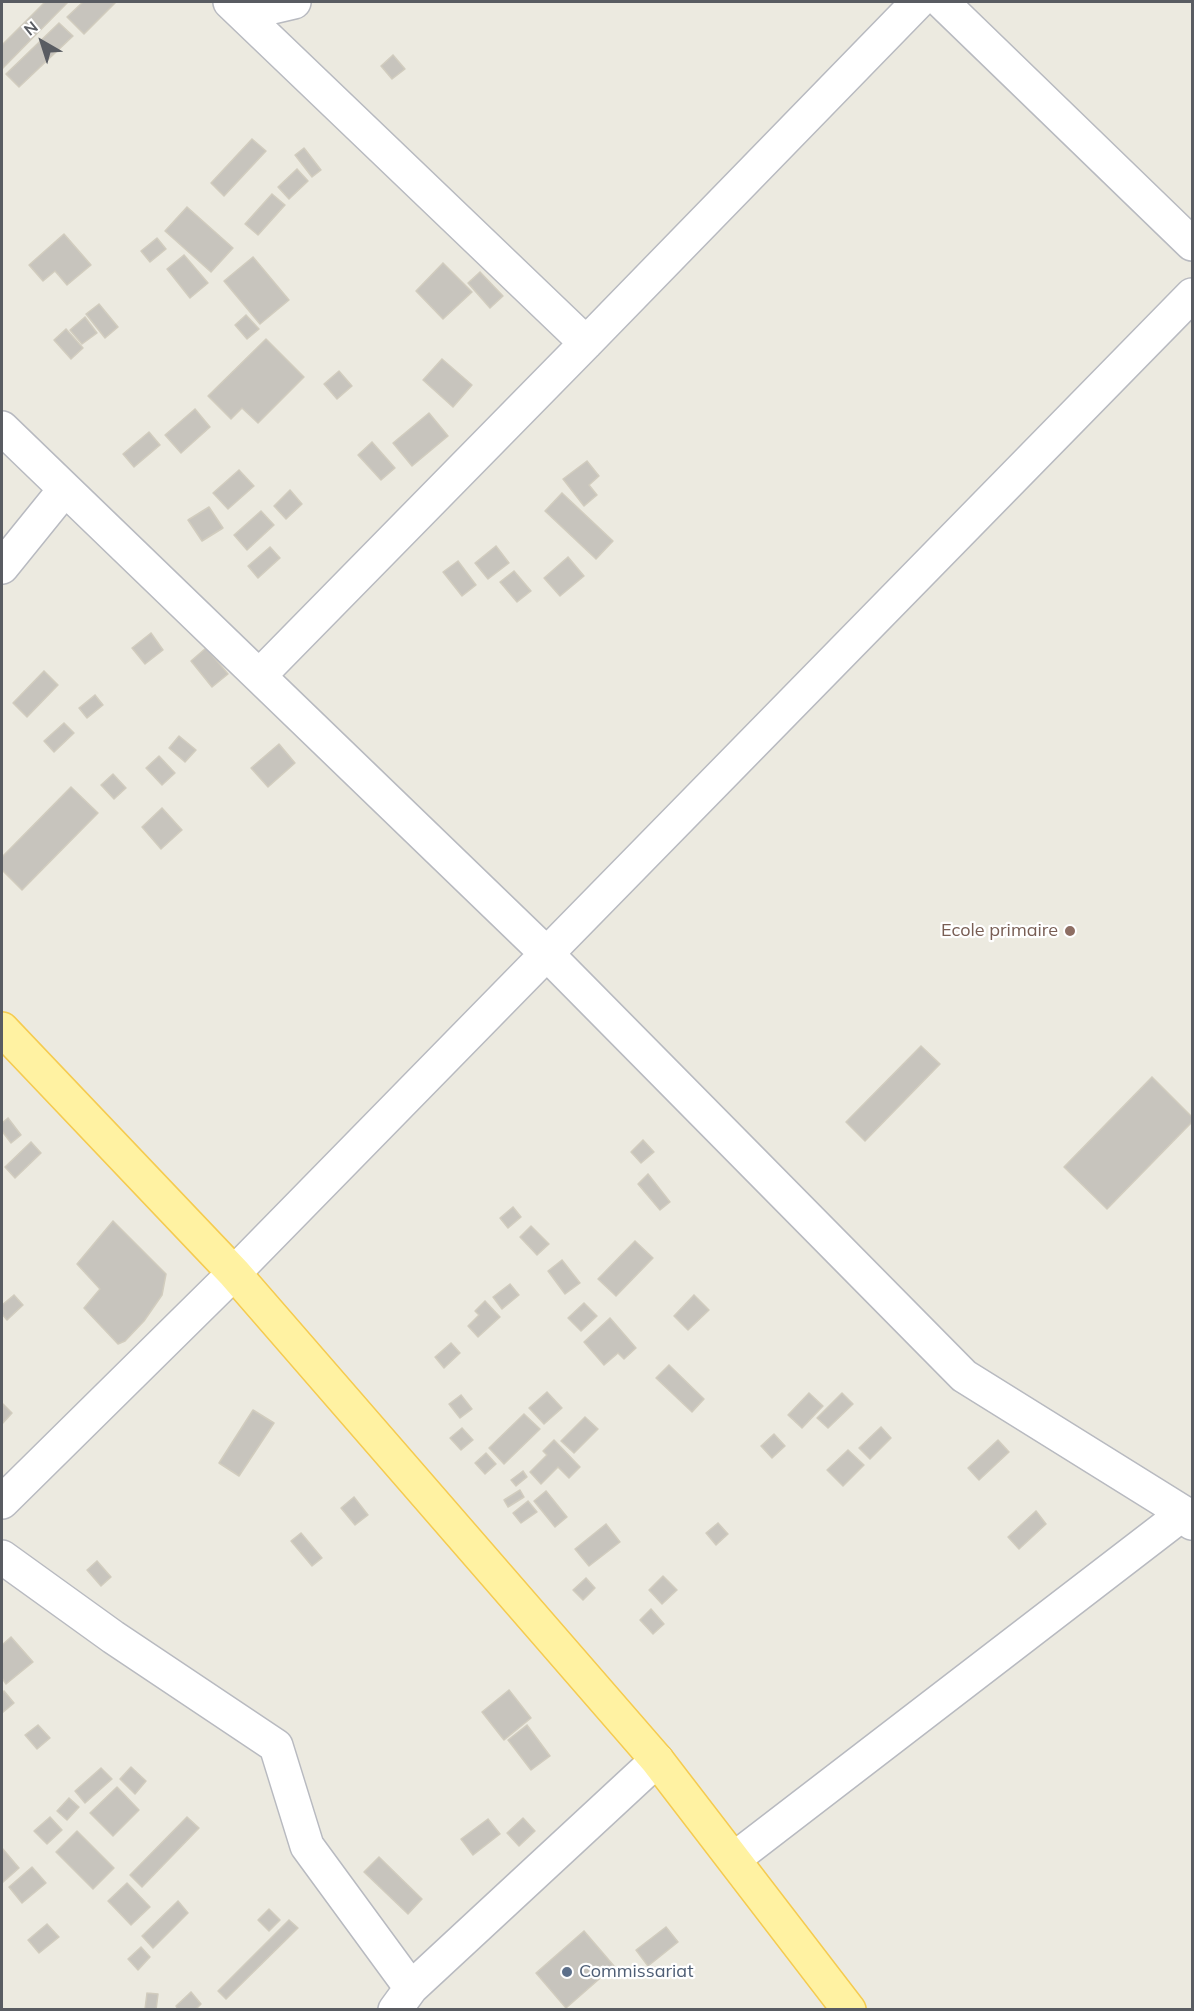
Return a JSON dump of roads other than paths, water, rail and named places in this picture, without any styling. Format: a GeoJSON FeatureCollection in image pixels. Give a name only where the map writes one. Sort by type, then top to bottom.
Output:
{"type":"FeatureCollection","features":[{"type":"Feature","properties":{"kind":"main road"},"geometry":{"type":"LineString","coordinates":[[2,1029],[234,1273],[657,1760],[849,2010]]}},
{"type":"Feature","properties":{"kind":"street"},"geometry":{"type":"LineString","coordinates":[[236,8],[294,2]]}},
{"type":"Feature","properties":{"kind":"street"},"geometry":{"type":"LineString","coordinates":[[259,676],[918,2]]}},
{"type":"Feature","properties":{"kind":"street"},"geometry":{"type":"LineString","coordinates":[[942,2],[1192,244]]}},
{"type":"Feature","properties":{"kind":"street"},"geometry":{"type":"LineString","coordinates":[[236,8],[586,343]]}},
{"type":"Feature","properties":{"kind":"street"},"geometry":{"type":"LineString","coordinates":[[2,1502],[234,1273],[1192,295]]}},
{"type":"Feature","properties":{"kind":"street"},"geometry":{"type":"LineString","coordinates":[[2,428],[547,954],[964,1376],[1188,1518],[734,1860]]}},
{"type":"Feature","properties":{"kind":"street"},"geometry":{"type":"LineString","coordinates":[[2,567],[65,489]]}},
{"type":"Feature","properties":{"kind":"street"},"geometry":{"type":"LineString","coordinates":[[2,1557],[112,1637],[276,1746],[307,1846],[403,1999],[657,1760]]}},
{"type":"Feature","properties":{"kind":"place","name":"Ecole primaire"},"geometry":{"type":"Point","coordinates":[1070,931]}},
{"type":"Feature","properties":{"kind":"place","name":"Commissariat"},"geometry":{"type":"Point","coordinates":[567,1972]}}]}
